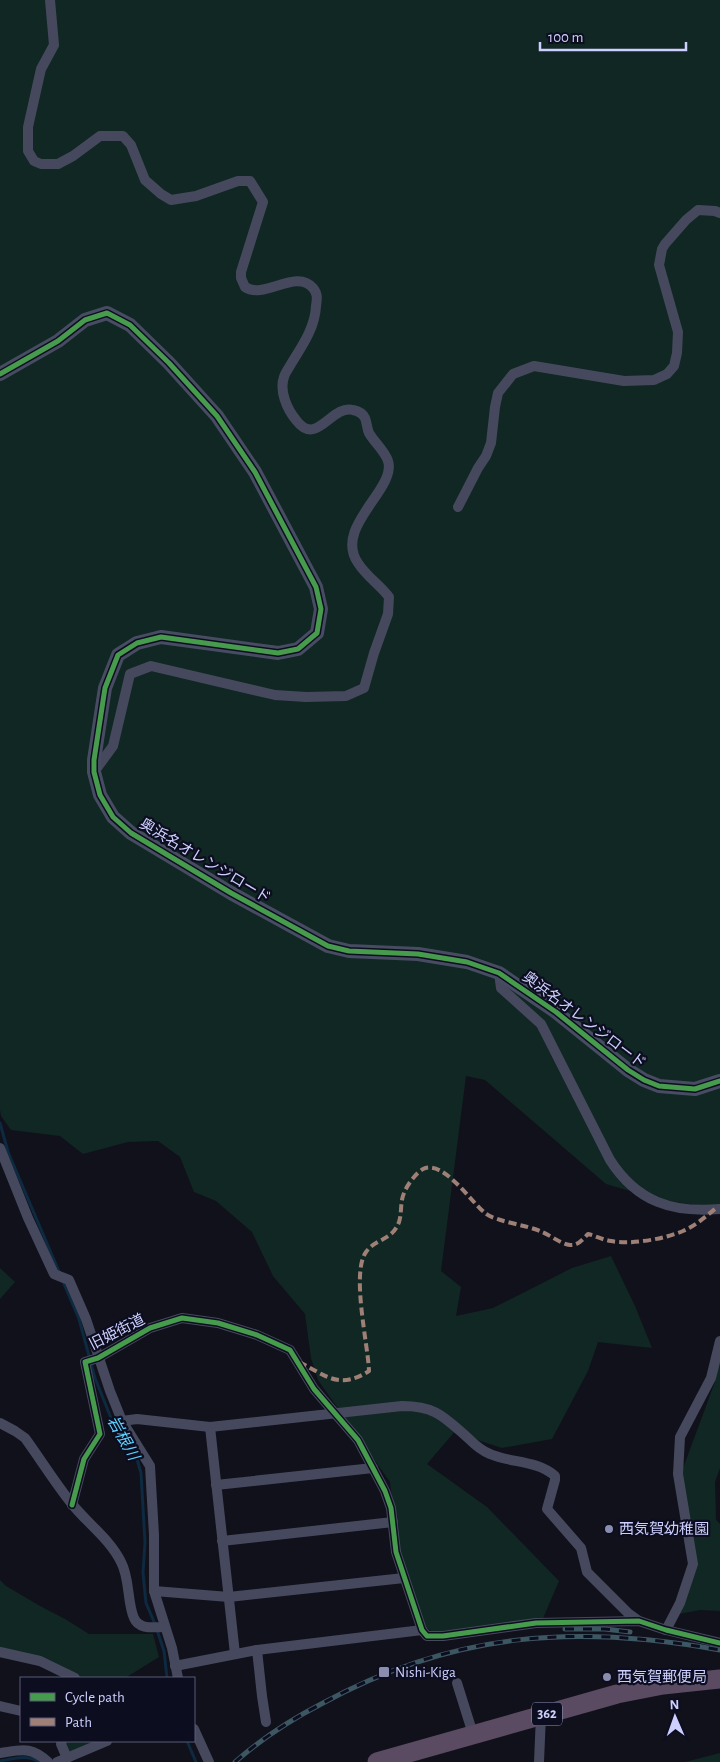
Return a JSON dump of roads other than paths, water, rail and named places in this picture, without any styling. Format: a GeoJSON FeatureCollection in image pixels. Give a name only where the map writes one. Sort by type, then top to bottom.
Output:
{"type":"FeatureCollection","features":[{"type":"Feature","properties":{"kind":"highway","name":"362"},"geometry":{"type":"LineString","coordinates":[[377,1762],[617,1694],[663,1685],[720,1679]]}},
{"type":"Feature","properties":{"kind":"street"},"geometry":{"type":"LineString","coordinates":[[50,0],[54,46],[41,69],[28,127],[28,151],[34,161],[41,164],[58,164],[73,156],[100,136],[123,136],[131,144],[145,180],[171,200],[196,196],[238,181],[250,182],[263,202],[241,272],[241,278],[245,287],[253,290],[300,282],[312,286],[317,294],[316,314],[310,332],[284,378],[284,398],[291,414],[301,427],[307,429],[318,428],[341,411],[350,409],[358,411],[365,418],[368,432],[389,462],[387,477],[353,533],[353,552],[357,563],[389,597],[388,614],[364,688],[346,696],[306,698],[275,695],[220,684],[151,666],[130,674],[114,746],[94,772]]}},
{"type":"Feature","properties":{"kind":"street"},"geometry":{"type":"LineString","coordinates":[[458,507],[486,456],[491,443],[498,393],[513,374],[534,366],[624,381],[654,380],[667,374],[674,366],[678,353],[678,332],[659,265],[662,250],[664,244],[698,210],[720,213]]}},
{"type":"Feature","properties":{"kind":"street","name":"奥浜名オレンジロード"},"geometry":{"type":"LineString","coordinates":[[0,374],[58,341],[85,320],[107,313],[130,325],[169,363],[218,416],[255,472],[316,587],[321,609],[317,633],[298,649],[278,653],[161,637],[137,643],[118,655],[105,688],[94,760],[94,772],[100,795],[113,816],[131,833],[231,893],[328,946],[349,951],[418,954],[466,962],[499,973],[556,1012],[628,1070],[644,1080],[659,1086],[687,1089],[695,1089],[720,1081]]}},
{"type":"Feature","properties":{"kind":"street"},"geometry":{"type":"LineString","coordinates":[[499,973],[500,988],[541,1024],[610,1160],[619,1174],[634,1189],[649,1198],[672,1207],[698,1210],[717,1209]]}},
{"type":"Feature","properties":{"kind":"street"},"geometry":{"type":"LineString","coordinates":[[0,1148],[28,1218],[54,1274],[69,1280],[86,1319],[98,1358],[122,1421],[150,1466],[154,1535],[154,1591],[172,1648],[178,1677]]}},
{"type":"Feature","properties":{"kind":"street","name":"旧姫街道"},"geometry":{"type":"LineString","coordinates":[[72,1505],[84,1459],[100,1434],[85,1362],[98,1358],[150,1328],[182,1318],[218,1323],[257,1334],[290,1350],[314,1389],[358,1440],[385,1491],[391,1508],[396,1552],[422,1630]]}},
{"type":"Feature","properties":{"kind":"street"},"geometry":{"type":"LineString","coordinates":[[666,1630],[680,1603],[693,1564],[678,1474],[680,1437],[711,1378],[720,1342]]}},
{"type":"Feature","properties":{"kind":"street"},"geometry":{"type":"LineString","coordinates":[[122,1421],[137,1418],[210,1427],[420,1406],[437,1412],[490,1454],[539,1466],[551,1472],[556,1480],[547,1509],[581,1548],[587,1572],[628,1613],[639,1621],[666,1630],[720,1643]]}},
{"type":"Feature","properties":{"kind":"street"},"geometry":{"type":"LineString","coordinates":[[0,1423],[15,1430],[25,1438],[72,1505],[122,1562],[134,1618],[145,1627],[164,1627]]}},
{"type":"Feature","properties":{"kind":"street"},"geometry":{"type":"LineString","coordinates":[[210,1427],[235,1654]]}},
{"type":"Feature","properties":{"kind":"street"},"geometry":{"type":"LineString","coordinates":[[216,1485],[373,1468]]}},
{"type":"Feature","properties":{"kind":"street"},"geometry":{"type":"LineString","coordinates":[[222,1541],[392,1522]]}},
{"type":"Feature","properties":{"kind":"street"},"geometry":{"type":"LineString","coordinates":[[154,1591],[228,1597],[404,1578]]}},
{"type":"Feature","properties":{"kind":"street"},"geometry":{"type":"LineString","coordinates":[[176,1666],[257,1650],[422,1630],[427,1636],[443,1636],[536,1623],[639,1621]]}},
{"type":"Feature","properties":{"kind":"street"},"geometry":{"type":"LineString","coordinates":[[257,1650],[266,1722]]}},
{"type":"Feature","properties":{"kind":"street"},"geometry":{"type":"LineString","coordinates":[[0,1652],[40,1661],[73,1677]]}},
{"type":"Feature","properties":{"kind":"street"},"geometry":{"type":"LineString","coordinates":[[457,1683],[474,1734]]}},
{"type":"Feature","properties":{"kind":"street"},"geometry":{"type":"LineString","coordinates":[[0,1706],[20,1712]]}},
{"type":"Feature","properties":{"kind":"street"},"geometry":{"type":"LineString","coordinates":[[539,1762],[541,1715]]}},
{"type":"Feature","properties":{"kind":"street"},"geometry":{"type":"LineString","coordinates":[[195,1731],[208,1762]]}},
{"type":"Feature","properties":{"kind":"street"},"geometry":{"type":"LineString","coordinates":[[62,1742],[67,1758]]}},
{"type":"Feature","properties":{"kind":"street"},"geometry":{"type":"LineString","coordinates":[[57,1762],[105,1742]]}},
{"type":"Feature","properties":{"kind":"street"},"geometry":{"type":"LineString","coordinates":[[0,1753],[28,1749],[39,1754],[48,1762]]}},
{"type":"Feature","properties":{"kind":"waterway","name":"岩根川"},"geometry":{"type":"LineString","coordinates":[[0,1123],[8,1152],[60,1274]]}},
{"type":"Feature","properties":{"kind":"waterway","name":"岩根川"},"geometry":{"type":"LineString","coordinates":[[62,1279],[79,1319],[95,1378],[111,1418],[137,1459],[141,1473],[145,1542],[143,1573],[146,1603],[155,1624]]}},
{"type":"Feature","properties":{"kind":"waterway","name":"岩根川"},"geometry":{"type":"LineString","coordinates":[[157,1630],[164,1651],[167,1677]]}},
{"type":"Feature","properties":{"kind":"waterway","name":"岩根川"},"geometry":{"type":"LineString","coordinates":[[187,1742],[196,1762]]}},
{"type":"Feature","properties":{"kind":"waterway"},"geometry":{"type":"LineString","coordinates":[[0,1761],[30,1758],[39,1762]]}},
{"type":"Feature","properties":{"kind":"railway"},"geometry":{"type":"LineString","coordinates":[[565,1629],[605,1629],[630,1632]]}},
{"type":"Feature","properties":{"kind":"railway"},"geometry":{"type":"LineString","coordinates":[[235,1762],[255,1745],[288,1723],[371,1679],[420,1661],[468,1648],[516,1640],[565,1637],[616,1637],[720,1650]]}},
{"type":"Feature","properties":{"kind":"place","name":"西気賀幼稚園"},"geometry":{"type":"Point","coordinates":[609,1529]}},
{"type":"Feature","properties":{"kind":"place","name":"Nishi-Kiga"},"geometry":{"type":"Point","coordinates":[384,1672]}},
{"type":"Feature","properties":{"kind":"place","name":"西気賀郵便局"},"geometry":{"type":"Point","coordinates":[607,1677]}}]}
